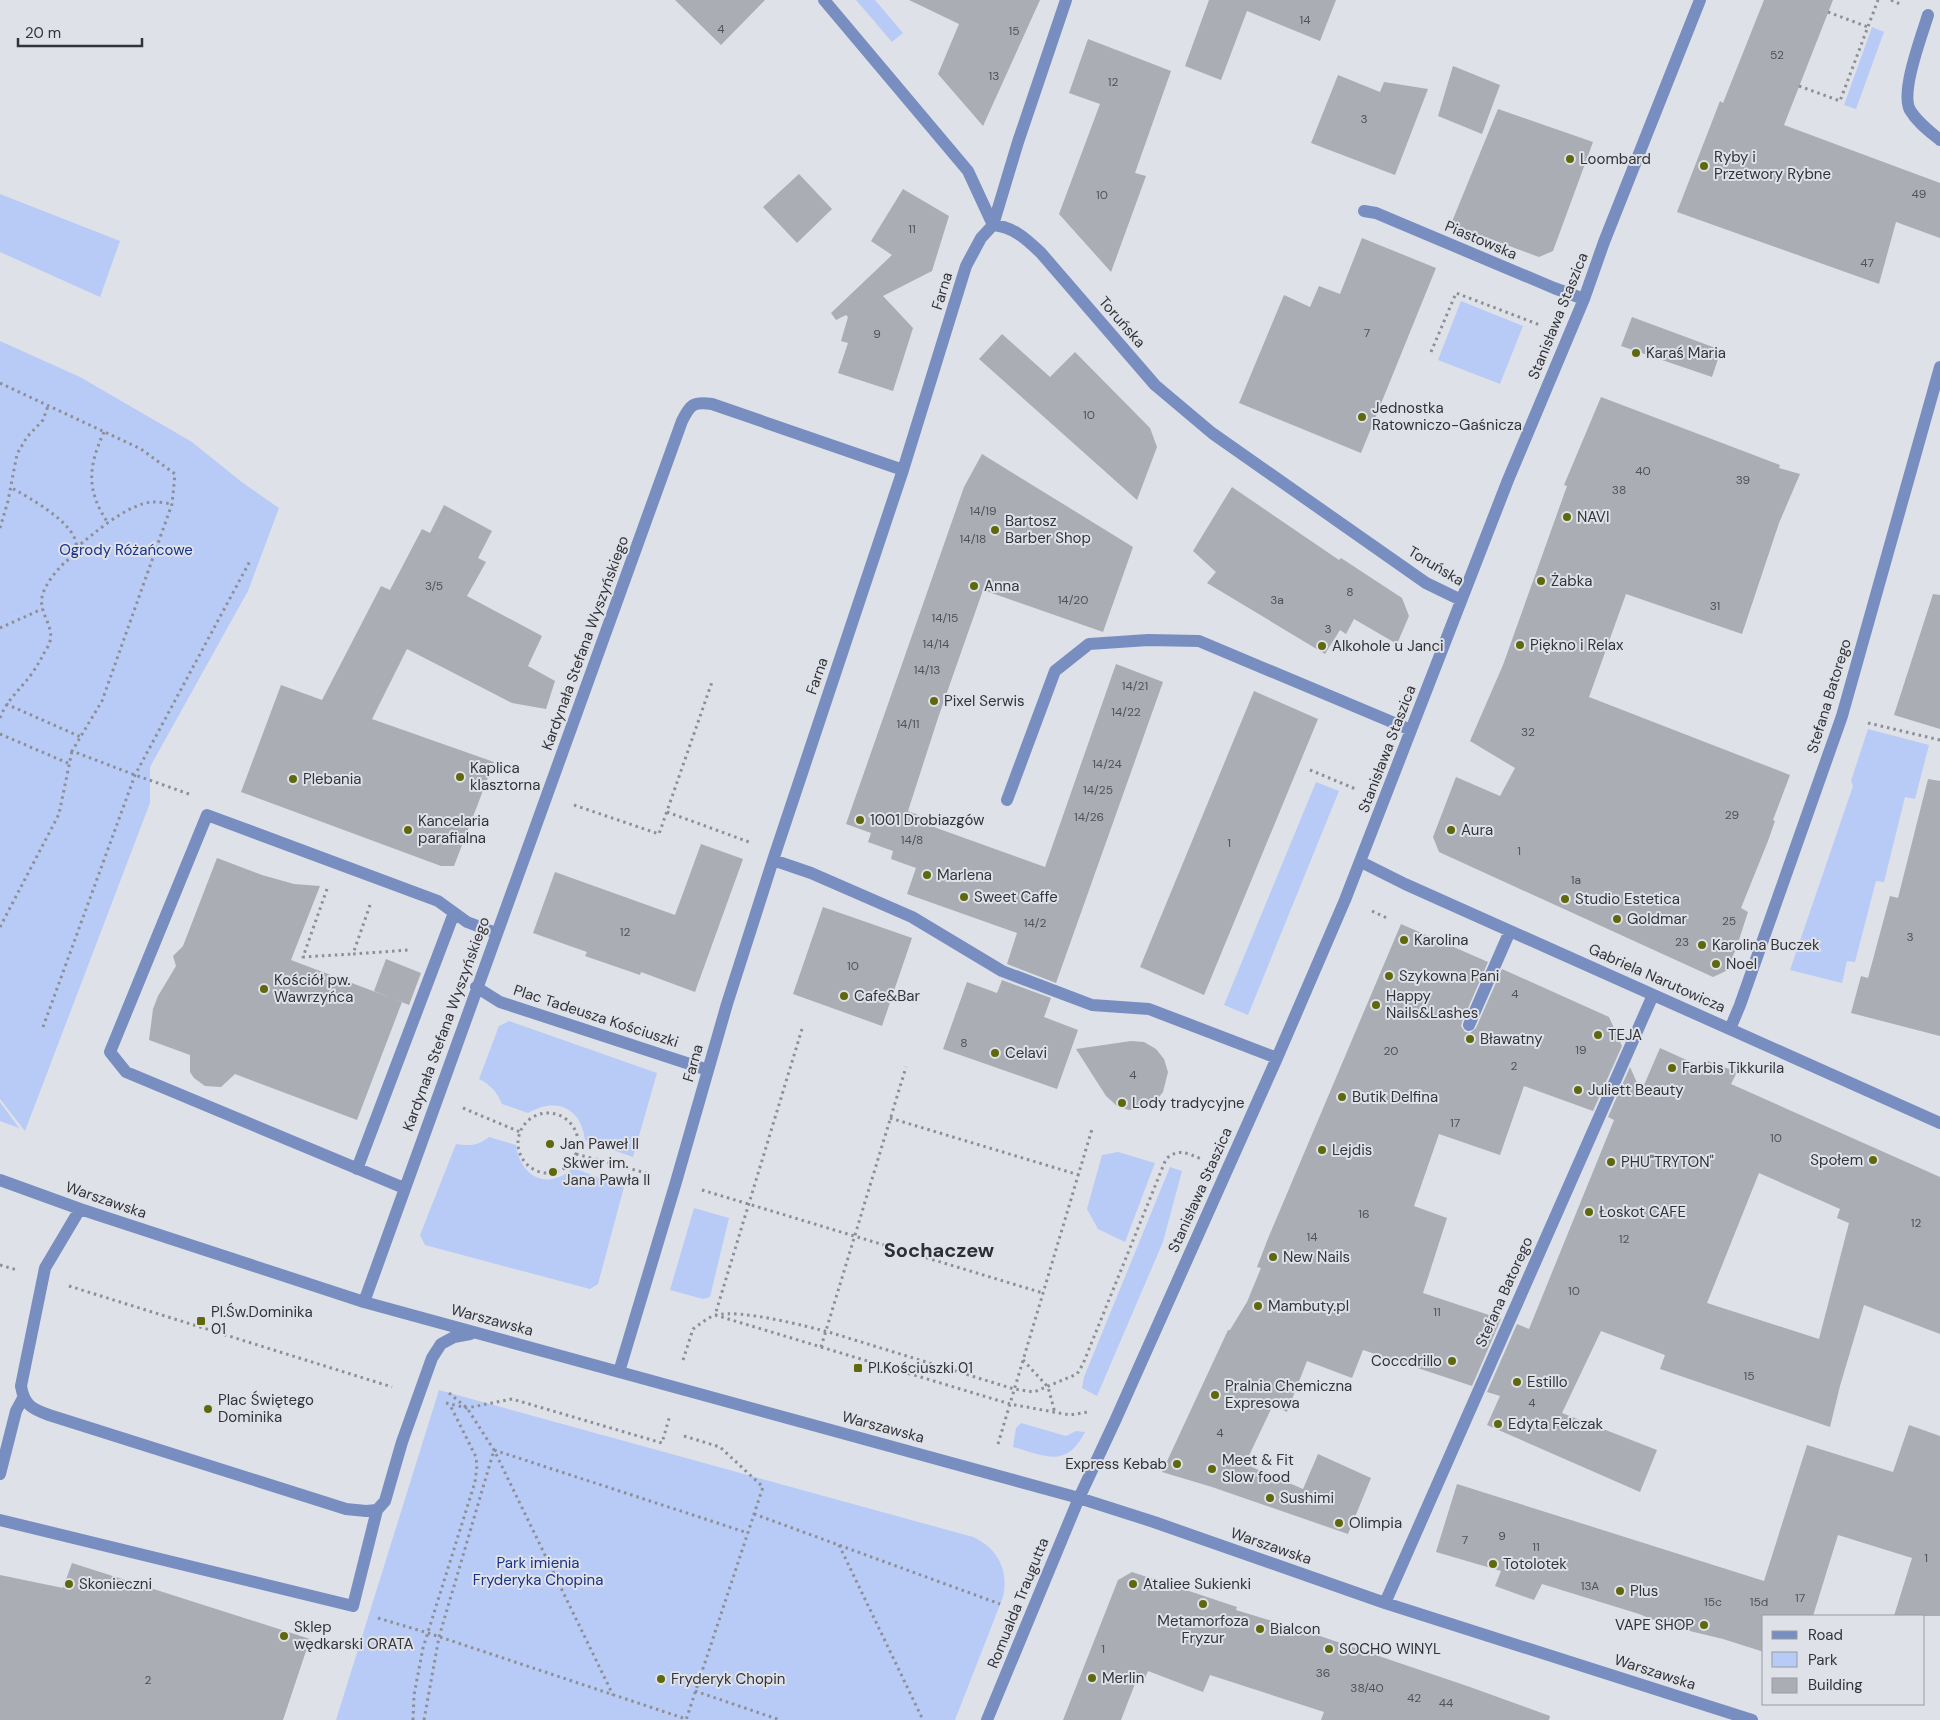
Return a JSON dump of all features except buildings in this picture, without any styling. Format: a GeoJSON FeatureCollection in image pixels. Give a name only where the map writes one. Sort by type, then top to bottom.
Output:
{"type":"FeatureCollection","features":[{"type":"Feature","properties":{"kind":"street"},"geometry":{"type":"LineString","coordinates":[[824,0],[968,171],[993,225]]}},
{"type":"Feature","properties":{"kind":"street","name":"Farna"},"geometry":{"type":"LineString","coordinates":[[619,1372],[727,1004],[903,470],[966,266],[981,238],[993,225],[1018,142],[1066,0]]}},
{"type":"Feature","properties":{"kind":"street","name":"Stanisława Staszica"},"geometry":{"type":"LineString","coordinates":[[1079,1498],[1277,1058],[1361,862],[1508,480],[1584,299],[1604,242],[1700,0]]}},
{"type":"Feature","properties":{"kind":"street"},"geometry":{"type":"LineString","coordinates":[[1928,15],[1908,84],[1907,99],[1909,109],[1924,127],[1940,140]]}},
{"type":"Feature","properties":{"kind":"street","name":"Piastowska"},"geometry":{"type":"LineString","coordinates":[[1364,211],[1376,213],[1584,299]]}},
{"type":"Feature","properties":{"kind":"street","name":"Toruńska"},"geometry":{"type":"LineString","coordinates":[[993,225],[1006,226],[1023,237],[1041,253],[1155,385],[1212,432],[1426,583],[1461,600]]}},
{"type":"Feature","properties":{"kind":"street","name":"Stefana Batorego"},"geometry":{"type":"LineString","coordinates":[[1730,1029],[1842,716],[1940,366]]}},
{"type":"Feature","properties":{"kind":"street","name":"Kardynała Stefana Wyszyńskiego"},"geometry":{"type":"LineString","coordinates":[[364,1302],[476,987],[548,794],[682,421],[693,404],[700,402],[712,404],[903,470]]}},
{"type":"Feature","properties":{"kind":"street"},"geometry":{"type":"LineString","coordinates":[[1007,800],[1055,671],[1089,644],[1148,640],[1199,641],[1411,730]]}},
{"type":"Feature","properties":{"kind":"street"},"geometry":{"type":"LineString","coordinates":[[404,1188],[126,1072],[110,1052],[207,815],[438,901],[467,922],[496,933]]}},
{"type":"Feature","properties":{"kind":"street"},"geometry":{"type":"LineString","coordinates":[[773,860],[912,917],[1002,971],[1092,1005],[1149,1009],[1277,1058]]}},
{"type":"Feature","properties":{"kind":"street","name":"Gabriela Narutowicza"},"geometry":{"type":"LineString","coordinates":[[1361,862],[1510,931],[1940,1123]]}},
{"type":"Feature","properties":{"kind":"street"},"geometry":{"type":"LineString","coordinates":[[357,1169],[454,913]]}},
{"type":"Feature","properties":{"kind":"street"},"geometry":{"type":"LineString","coordinates":[[1469,1025],[1510,931]]}},
{"type":"Feature","properties":{"kind":"street","name":"Plac Tadeusza Kościuszki"},"geometry":{"type":"LineString","coordinates":[[476,987],[500,1002],[708,1070]]}},
{"type":"Feature","properties":{"kind":"street","name":"Stefana Batorego"},"geometry":{"type":"LineString","coordinates":[[1385,1603],[1654,995]]}},
{"type":"Feature","properties":{"kind":"street","name":"Warszawska"},"geometry":{"type":"LineString","coordinates":[[0,1180],[80,1209],[364,1302],[1079,1498],[1154,1522],[1385,1603],[1752,1720]]}},
{"type":"Feature","properties":{"kind":"street"},"geometry":{"type":"LineString","coordinates":[[80,1209],[46,1268],[21,1386],[23,1398],[29,1405],[38,1411],[337,1506],[366,1511],[377,1510]]}},
{"type":"Feature","properties":{"kind":"street"},"geometry":{"type":"LineString","coordinates":[[0,1520],[353,1606],[377,1510],[385,1501],[402,1442],[432,1358],[441,1344],[454,1337],[475,1333]]}},
{"type":"Feature","properties":{"kind":"street"},"geometry":{"type":"LineString","coordinates":[[0,1474],[16,1411],[23,1398]]}},
{"type":"Feature","properties":{"kind":"street","name":"Romualda Traugutta"},"geometry":{"type":"LineString","coordinates":[[987,1720],[1079,1498]]}},
{"type":"Feature","properties":{"kind":"path"},"geometry":{"type":"LineString","coordinates":[[1799,86],[1840,101],[1878,0]]}},
{"type":"Feature","properties":{"kind":"path"},"geometry":{"type":"LineString","coordinates":[[1828,12],[1868,27]]}},
{"type":"Feature","properties":{"kind":"path"},"geometry":{"type":"LineString","coordinates":[[1431,352],[1456,293],[1540,325]]}},
{"type":"Feature","properties":{"kind":"path"},"geometry":{"type":"LineString","coordinates":[[0,383],[141,449],[175,474],[172,504],[102,701],[72,751],[59,814],[0,927]]}},
{"type":"Feature","properties":{"kind":"path"},"geometry":{"type":"LineString","coordinates":[[0,528],[17,454],[28,437],[44,420],[48,406]]}},
{"type":"Feature","properties":{"kind":"path"},"geometry":{"type":"LineString","coordinates":[[104,432],[94,456],[91,485],[94,499],[108,523]]}},
{"type":"Feature","properties":{"kind":"path"},"geometry":{"type":"LineString","coordinates":[[0,718],[6,704],[33,672],[50,641],[50,632],[42,610],[42,597],[48,583],[65,562],[74,555],[76,548],[68,528],[48,508],[10,487]]}},
{"type":"Feature","properties":{"kind":"path"},"geometry":{"type":"LineString","coordinates":[[76,548],[108,523],[135,508],[151,502],[172,504]]}},
{"type":"Feature","properties":{"kind":"path"},"geometry":{"type":"LineString","coordinates":[[43,1026],[135,775],[250,561]]}},
{"type":"Feature","properties":{"kind":"path"},"geometry":{"type":"LineString","coordinates":[[0,628],[42,610]]}},
{"type":"Feature","properties":{"kind":"path"},"geometry":{"type":"LineString","coordinates":[[548,794],[579,808],[660,834],[712,682]]}},
{"type":"Feature","properties":{"kind":"path"},"geometry":{"type":"LineString","coordinates":[[6,704],[80,737]]}},
{"type":"Feature","properties":{"kind":"path"},"geometry":{"type":"LineString","coordinates":[[1842,716],[1940,740]]}},
{"type":"Feature","properties":{"kind":"path"},"geometry":{"type":"LineString","coordinates":[[0,734],[70,764]]}},
{"type":"Feature","properties":{"kind":"path"},"geometry":{"type":"LineString","coordinates":[[72,751],[201,798],[207,815]]}},
{"type":"Feature","properties":{"kind":"path"},"geometry":{"type":"LineString","coordinates":[[1310,770],[1359,790]]}},
{"type":"Feature","properties":{"kind":"path"},"geometry":{"type":"LineString","coordinates":[[667,812],[750,842]]}},
{"type":"Feature","properties":{"kind":"path"},"geometry":{"type":"LineString","coordinates":[[336,863],[303,957],[441,948]]}},
{"type":"Feature","properties":{"kind":"path"},"geometry":{"type":"LineString","coordinates":[[353,954],[380,879]]}},
{"type":"Feature","properties":{"kind":"path"},"geometry":{"type":"LineString","coordinates":[[715,1315],[802,1030]]}},
{"type":"Feature","properties":{"kind":"path"},"geometry":{"type":"LineString","coordinates":[[821,1347],[906,1067]]}},
{"type":"Feature","properties":{"kind":"path"},"geometry":{"type":"LineString","coordinates":[[456,1104],[520,1132]]}},
{"type":"Feature","properties":{"kind":"path"},"geometry":{"type":"LineString","coordinates":[[553,1113],[565,1118],[574,1128],[578,1140],[576,1154],[568,1165],[557,1172],[543,1172],[531,1168],[522,1158],[518,1145],[520,1132],[528,1121],[539,1114],[553,1113]]}},
{"type":"Feature","properties":{"kind":"path"},"geometry":{"type":"LineString","coordinates":[[890,1118],[1079,1175]]}},
{"type":"Feature","properties":{"kind":"path"},"geometry":{"type":"LineString","coordinates":[[998,1444],[1092,1129]]}},
{"type":"Feature","properties":{"kind":"path"},"geometry":{"type":"LineString","coordinates":[[686,1346],[693,1329],[715,1315],[743,1314],[826,1331],[1014,1389],[1034,1392],[1048,1387],[1077,1374],[1083,1364],[1166,1159],[1173,1153],[1179,1152],[1203,1160]]}},
{"type":"Feature","properties":{"kind":"path"},"geometry":{"type":"LineString","coordinates":[[576,1154],[646,1173]]}},
{"type":"Feature","properties":{"kind":"path"},"geometry":{"type":"LineString","coordinates":[[700,1190],[1043,1292]]}},
{"type":"Feature","properties":{"kind":"path"},"geometry":{"type":"LineString","coordinates":[[0,1265],[22,1272]]}},
{"type":"Feature","properties":{"kind":"path"},"geometry":{"type":"LineString","coordinates":[[67,1285],[396,1388]]}},
{"type":"Feature","properties":{"kind":"path"},"geometry":{"type":"LineString","coordinates":[[715,1315],[1010,1404],[1070,1415],[1092,1411]]}},
{"type":"Feature","properties":{"kind":"path"},"geometry":{"type":"LineString","coordinates":[[1023,1360],[1048,1387],[1055,1413]]}},
{"type":"Feature","properties":{"kind":"path"},"geometry":{"type":"LineString","coordinates":[[443,1388],[467,1408],[494,1450],[613,1695]]}},
{"type":"Feature","properties":{"kind":"path"},"geometry":{"type":"LineString","coordinates":[[440,1402],[467,1408],[512,1399],[662,1443],[669,1420]]}},
{"type":"Feature","properties":{"kind":"path"},"geometry":{"type":"LineString","coordinates":[[413,1720],[414,1695],[428,1633],[476,1482],[477,1466],[471,1445],[461,1429],[450,1404]]}},
{"type":"Feature","properties":{"kind":"path"},"geometry":{"type":"LineString","coordinates":[[379,1608],[376,1618],[428,1633],[686,1719],[763,1487],[720,1447],[684,1436]]}},
{"type":"Feature","properties":{"kind":"path"},"geometry":{"type":"LineString","coordinates":[[494,1450],[748,1533]]}},
{"type":"Feature","properties":{"kind":"path"},"geometry":{"type":"LineString","coordinates":[[424,1720],[439,1637],[494,1450]]}},
{"type":"Feature","properties":{"kind":"path"},"geometry":{"type":"LineString","coordinates":[[754,1514],[1000,1604]]}},
{"type":"Feature","properties":{"kind":"path"},"geometry":{"type":"LineString","coordinates":[[838,1545],[923,1720]]}},
{"type":"Feature","properties":{"kind":"path"},"geometry":{"type":"LineString","coordinates":[[695,1691],[780,1720]]}},
{"type":"Feature","properties":{"kind":"green space"},"geometry":{"type":"Polygon","coordinates":[[[856,0],[875,0],[903,33],[892,42],[856,0]]]}},
{"type":"Feature","properties":{"kind":"green space"},"geometry":{"type":"Polygon","coordinates":[[[1872,27],[1884,32],[1856,109],[1844,105],[1872,27]]]}},
{"type":"Feature","properties":{"kind":"green space"},"geometry":{"type":"Polygon","coordinates":[[[0,194],[120,241],[100,297],[0,252],[0,194]]]}},
{"type":"Feature","properties":{"kind":"green space"},"geometry":{"type":"Polygon","coordinates":[[[1461,301],[1523,326],[1500,384],[1438,360],[1461,301]]]}},
{"type":"Feature","properties":{"kind":"green space","name":"Ogrody Różańcowe"},"geometry":{"type":"Polygon","coordinates":[[[0,341],[80,377],[192,442],[243,483],[279,508],[248,591],[150,767],[150,803],[25,1131],[0,1099],[0,341]]]}},
{"type":"Feature","properties":{"kind":"green space"},"geometry":{"type":"Polygon","coordinates":[[[1868,729],[1929,745],[1915,799],[1905,797],[1884,882],[1876,881],[1855,962],[1847,961],[1842,983],[1790,970],[1853,786],[1851,781],[1868,729]]]}},
{"type":"Feature","properties":{"kind":"green space"},"geometry":{"type":"Polygon","coordinates":[[[1316,782],[1339,791],[1248,1015],[1224,1005],[1316,782]]]}},
{"type":"Feature","properties":{"kind":"green space"},"geometry":{"type":"Polygon","coordinates":[[[509,1021],[657,1073],[633,1157],[585,1140],[583,1129],[578,1120],[566,1108],[548,1106],[528,1113],[502,1104],[493,1089],[479,1079],[499,1026],[509,1021]]]}},
{"type":"Feature","properties":{"kind":"green space"},"geometry":{"type":"Polygon","coordinates":[[[0,1102],[19,1128],[0,1121],[0,1102]]]}},
{"type":"Feature","properties":{"kind":"green space"},"geometry":{"type":"Polygon","coordinates":[[[489,1137],[516,1145],[523,1165],[537,1177],[554,1179],[564,1175],[573,1168],[624,1187],[598,1284],[590,1289],[425,1245],[420,1235],[456,1144],[473,1145],[489,1137]]]}},
{"type":"Feature","properties":{"kind":"green space"},"geometry":{"type":"Polygon","coordinates":[[[1118,1152],[1155,1163],[1125,1242],[1098,1229],[1087,1209],[1102,1155],[1118,1152]]]}},
{"type":"Feature","properties":{"kind":"green space"},"geometry":{"type":"Polygon","coordinates":[[[1170,1167],[1182,1171],[1163,1242],[1097,1396],[1082,1388],[1084,1377],[1170,1167]]]}},
{"type":"Feature","properties":{"kind":"green space"},"geometry":{"type":"Polygon","coordinates":[[[694,1208],[729,1218],[710,1297],[703,1299],[670,1290],[694,1208]]]}},
{"type":"Feature","properties":{"kind":"green space","name":"Park imienia Fryderyka Chopina"},"geometry":{"type":"Polygon","coordinates":[[[439,1390],[973,1537],[982,1542],[989,1547],[1000,1561],[1004,1578],[1003,1597],[955,1720],[336,1720],[439,1390]]]}},
{"type":"Feature","properties":{"kind":"green space"},"geometry":{"type":"Polygon","coordinates":[[[1021,1423],[1066,1436],[1076,1431],[1085,1432],[1078,1444],[1070,1451],[1054,1457],[1045,1456],[1013,1447],[1016,1428],[1021,1423]]]}},
{"type":"Feature","properties":{"kind":"place","name":"Loombard"},"geometry":{"type":"Point","coordinates":[1570,159]}},
{"type":"Feature","properties":{"kind":"place","name":"Ryby i Przetwory Rybne"},"geometry":{"type":"Point","coordinates":[1704,166]}},
{"type":"Feature","properties":{"kind":"place","name":"Karaś Maria"},"geometry":{"type":"Point","coordinates":[1636,353]}},
{"type":"Feature","properties":{"kind":"place","name":"Jednostka Ratowniczo-Gaśnicza"},"geometry":{"type":"Point","coordinates":[1362,417]}},
{"type":"Feature","properties":{"kind":"place","name":"NAVI"},"geometry":{"type":"Point","coordinates":[1567,517]}},
{"type":"Feature","properties":{"kind":"place","name":"Bartosz Barber Shop"},"geometry":{"type":"Point","coordinates":[995,530]}},
{"type":"Feature","properties":{"kind":"place","name":"Żabka"},"geometry":{"type":"Point","coordinates":[1541,581]}},
{"type":"Feature","properties":{"kind":"place","name":"Anna"},"geometry":{"type":"Point","coordinates":[974,586]}},
{"type":"Feature","properties":{"kind":"place","name":"Piękno i Relax"},"geometry":{"type":"Point","coordinates":[1520,645]}},
{"type":"Feature","properties":{"kind":"place","name":"Alkohole u Janci"},"geometry":{"type":"Point","coordinates":[1322,646]}},
{"type":"Feature","properties":{"kind":"place","name":"Pixel Serwis"},"geometry":{"type":"Point","coordinates":[934,701]}},
{"type":"Feature","properties":{"kind":"place","name":"Kaplica klasztorna"},"geometry":{"type":"Point","coordinates":[460,777]}},
{"type":"Feature","properties":{"kind":"place","name":"Plebania"},"geometry":{"type":"Point","coordinates":[293,779]}},
{"type":"Feature","properties":{"kind":"place","name":"1001 Drobiazgów"},"geometry":{"type":"Point","coordinates":[860,820]}},
{"type":"Feature","properties":{"kind":"place","name":"Kancelaria parafialna"},"geometry":{"type":"Point","coordinates":[408,830]}},
{"type":"Feature","properties":{"kind":"place","name":"Aura"},"geometry":{"type":"Point","coordinates":[1451,830]}},
{"type":"Feature","properties":{"kind":"place","name":"Marlena"},"geometry":{"type":"Point","coordinates":[927,875]}},
{"type":"Feature","properties":{"kind":"place","name":"Sweet Caffe"},"geometry":{"type":"Point","coordinates":[964,897]}},
{"type":"Feature","properties":{"kind":"place","name":"Studio Estetica"},"geometry":{"type":"Point","coordinates":[1565,899]}},
{"type":"Feature","properties":{"kind":"place","name":"Goldmar"},"geometry":{"type":"Point","coordinates":[1617,919]}},
{"type":"Feature","properties":{"kind":"place","name":"Karolina"},"geometry":{"type":"Point","coordinates":[1404,940]}},
{"type":"Feature","properties":{"kind":"place","name":"Karolina Buczek"},"geometry":{"type":"Point","coordinates":[1702,945]}},
{"type":"Feature","properties":{"kind":"place","name":"Noel"},"geometry":{"type":"Point","coordinates":[1716,964]}},
{"type":"Feature","properties":{"kind":"place","name":"Szykowna Pani"},"geometry":{"type":"Point","coordinates":[1389,976]}},
{"type":"Feature","properties":{"kind":"place","name":"Kościół pw. Wawrzyńca"},"geometry":{"type":"Point","coordinates":[264,989]}},
{"type":"Feature","properties":{"kind":"place","name":"Cafe&Bar"},"geometry":{"type":"Point","coordinates":[844,996]}},
{"type":"Feature","properties":{"kind":"place","name":"Happy Nails&Lashes"},"geometry":{"type":"Point","coordinates":[1376,1005]}},
{"type":"Feature","properties":{"kind":"place","name":"TEJA"},"geometry":{"type":"Point","coordinates":[1598,1035]}},
{"type":"Feature","properties":{"kind":"place","name":"Bławatny"},"geometry":{"type":"Point","coordinates":[1470,1039]}},
{"type":"Feature","properties":{"kind":"place","name":"Celavi"},"geometry":{"type":"Point","coordinates":[995,1053]}},
{"type":"Feature","properties":{"kind":"place","name":"Farbis Tikkurila"},"geometry":{"type":"Point","coordinates":[1672,1068]}},
{"type":"Feature","properties":{"kind":"place","name":"Juliett Beauty"},"geometry":{"type":"Point","coordinates":[1578,1090]}},
{"type":"Feature","properties":{"kind":"place","name":"Butik Delfina"},"geometry":{"type":"Point","coordinates":[1342,1097]}},
{"type":"Feature","properties":{"kind":"place","name":"Lody tradycyjne"},"geometry":{"type":"Point","coordinates":[1122,1103]}},
{"type":"Feature","properties":{"kind":"place","name":"Jan Paweł II"},"geometry":{"type":"Point","coordinates":[550,1144]}},
{"type":"Feature","properties":{"kind":"place","name":"Lejdis"},"geometry":{"type":"Point","coordinates":[1322,1150]}},
{"type":"Feature","properties":{"kind":"place","name":"Społem"},"geometry":{"type":"Point","coordinates":[1873,1160]}},
{"type":"Feature","properties":{"kind":"place","name":"PHU\"TRYTON\""},"geometry":{"type":"Point","coordinates":[1611,1162]}},
{"type":"Feature","properties":{"kind":"place","name":"Skwer im. Jana Pawła II"},"geometry":{"type":"Point","coordinates":[553,1172]}},
{"type":"Feature","properties":{"kind":"place","name":"Łoskot CAFE"},"geometry":{"type":"Point","coordinates":[1589,1212]}},
{"type":"Feature","properties":{"kind":"place","name":"New Nails"},"geometry":{"type":"Point","coordinates":[1273,1257]}},
{"type":"Feature","properties":{"kind":"place","name":"Mambuty.pl"},"geometry":{"type":"Point","coordinates":[1258,1306]}},
{"type":"Feature","properties":{"kind":"place","name":"Pl.Św.Dominika 01"},"geometry":{"type":"Point","coordinates":[201,1321]}},
{"type":"Feature","properties":{"kind":"place","name":"Coccdrillo"},"geometry":{"type":"Point","coordinates":[1452,1361]}},
{"type":"Feature","properties":{"kind":"place","name":"Pl.Kościuszki 01"},"geometry":{"type":"Point","coordinates":[858,1368]}},
{"type":"Feature","properties":{"kind":"place","name":"Estillo"},"geometry":{"type":"Point","coordinates":[1517,1382]}},
{"type":"Feature","properties":{"kind":"place","name":"Pralnia Chemiczna Expresowa"},"geometry":{"type":"Point","coordinates":[1215,1395]}},
{"type":"Feature","properties":{"kind":"place","name":"Plac Świętego Dominika"},"geometry":{"type":"Point","coordinates":[208,1409]}},
{"type":"Feature","properties":{"kind":"place","name":"Edyta Felczak"},"geometry":{"type":"Point","coordinates":[1498,1424]}},
{"type":"Feature","properties":{"kind":"place","name":"Express Kebab"},"geometry":{"type":"Point","coordinates":[1177,1464]}},
{"type":"Feature","properties":{"kind":"place","name":"Meet & Fit Slow food"},"geometry":{"type":"Point","coordinates":[1212,1469]}},
{"type":"Feature","properties":{"kind":"place","name":"Sushimi"},"geometry":{"type":"Point","coordinates":[1270,1498]}},
{"type":"Feature","properties":{"kind":"place","name":"Olimpia"},"geometry":{"type":"Point","coordinates":[1339,1523]}},
{"type":"Feature","properties":{"kind":"place","name":"Totolotek"},"geometry":{"type":"Point","coordinates":[1493,1564]}},
{"type":"Feature","properties":{"kind":"place","name":"Skonieczni"},"geometry":{"type":"Point","coordinates":[69,1584]}},
{"type":"Feature","properties":{"kind":"place","name":"Ataliee Sukienki"},"geometry":{"type":"Point","coordinates":[1133,1584]}},
{"type":"Feature","properties":{"kind":"place","name":"Plus"},"geometry":{"type":"Point","coordinates":[1620,1591]}},
{"type":"Feature","properties":{"kind":"place","name":"Metamorfoza Fryzur"},"geometry":{"type":"Point","coordinates":[1203,1604]}},
{"type":"Feature","properties":{"kind":"place","name":"VAPE SHOP"},"geometry":{"type":"Point","coordinates":[1704,1625]}},
{"type":"Feature","properties":{"kind":"place","name":"Bialcon"},"geometry":{"type":"Point","coordinates":[1260,1629]}},
{"type":"Feature","properties":{"kind":"place","name":"Sklep wędkarski ORATA"},"geometry":{"type":"Point","coordinates":[284,1636]}},
{"type":"Feature","properties":{"kind":"place","name":"SOCHO WINYL"},"geometry":{"type":"Point","coordinates":[1329,1649]}},
{"type":"Feature","properties":{"kind":"place","name":"Merlin"},"geometry":{"type":"Point","coordinates":[1092,1678]}},
{"type":"Feature","properties":{"kind":"place","name":"Fryderyk Chopin"},"geometry":{"type":"Point","coordinates":[661,1679]}},
{"type":"Feature","properties":{"kind":"district","name":"Sochaczew"},"geometry":{"type":"Point","coordinates":[939,1250]}}]}
